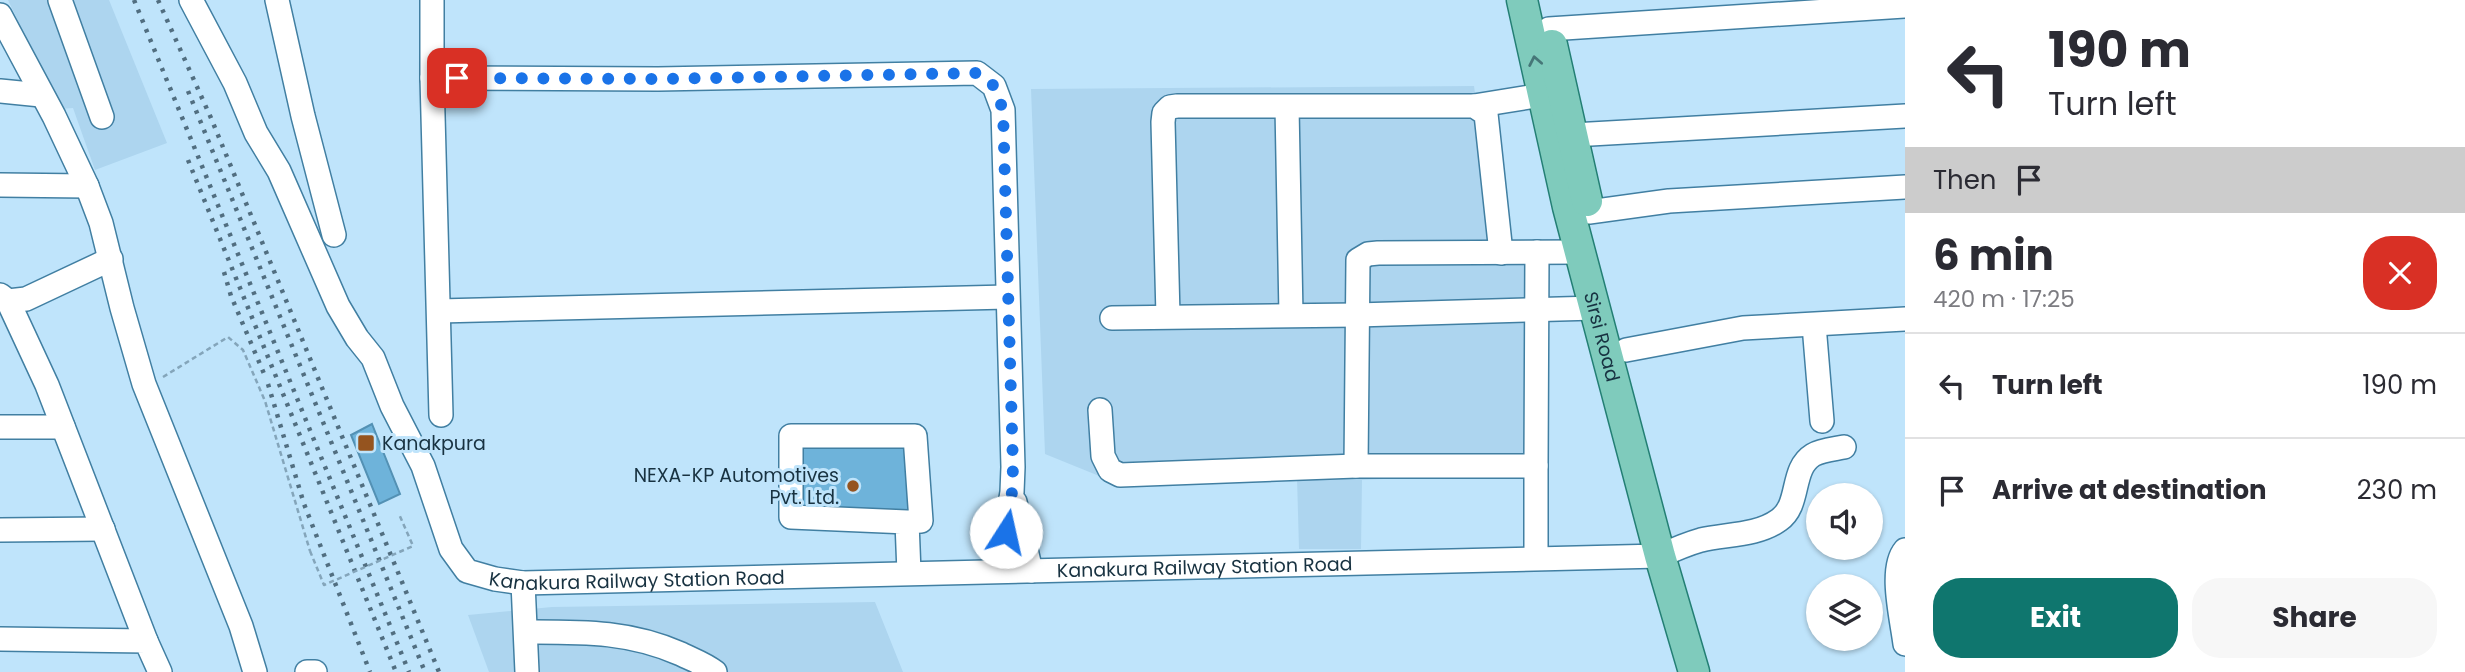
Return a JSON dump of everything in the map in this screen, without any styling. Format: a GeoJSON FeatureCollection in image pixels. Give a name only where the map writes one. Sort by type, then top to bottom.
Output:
{"type":"FeatureCollection","features":[{"type":"Feature","properties":{"kind":"main road","name":"Sirsi Road"},"geometry":{"type":"LineString","coordinates":[[1522,0],[1542,95],[1563,138],[1589,212],[1626,350],[1694,672]]}},
{"type":"Feature","properties":{"kind":"main road","name":"Sirsi Road"},"geometry":{"type":"LineString","coordinates":[[1542,0],[1549,29],[1581,252],[1595,308],[1669,552],[1712,672]]}},
{"type":"Feature","properties":{"kind":"street"},"geometry":{"type":"LineString","coordinates":[[60,0],[102,117]]}},
{"type":"Feature","properties":{"kind":"street","name":"Kanakura Railway Station Road"},"geometry":{"type":"LineString","coordinates":[[191,0],[235,83],[256,133],[279,171],[338,306],[357,338],[373,358],[391,406],[423,466],[451,549],[467,571],[495,579],[523,583],[1536,558],[1669,552],[1701,540],[1764,529],[1781,519],[1792,505],[1799,473],[1805,461],[1814,454],[1844,447]]}},
{"type":"Feature","properties":{"kind":"street"},"geometry":{"type":"LineString","coordinates":[[277,0],[334,235]]}},
{"type":"Feature","properties":{"kind":"street"},"geometry":{"type":"LineString","coordinates":[[432,0],[441,415]]}},
{"type":"Feature","properties":{"kind":"street"},"geometry":{"type":"LineString","coordinates":[[1549,29],[1905,6]]}},
{"type":"Feature","properties":{"kind":"street"},"geometry":{"type":"LineString","coordinates":[[0,15],[54,117],[102,223],[122,308],[144,384],[241,626],[255,672]]}},
{"type":"Feature","properties":{"kind":"street"},"geometry":{"type":"LineString","coordinates":[[432,78],[658,79],[977,73],[994,86],[1003,110],[1012,492],[999,571]]}},
{"type":"Feature","properties":{"kind":"street"},"geometry":{"type":"LineString","coordinates":[[0,91],[41,95]]}},
{"type":"Feature","properties":{"kind":"street"},"geometry":{"type":"LineString","coordinates":[[1168,316],[1164,113],[1170,107],[1474,106],[1542,95]]}},
{"type":"Feature","properties":{"kind":"street"},"geometry":{"type":"LineString","coordinates":[[1474,106],[1486,114],[1501,253]]}},
{"type":"Feature","properties":{"kind":"street"},"geometry":{"type":"LineString","coordinates":[[1287,107],[1291,315]]}},
{"type":"Feature","properties":{"kind":"street"},"geometry":{"type":"LineString","coordinates":[[1563,138],[1905,116]]}},
{"type":"Feature","properties":{"kind":"street"},"geometry":{"type":"LineString","coordinates":[[0,185],[87,186]]}},
{"type":"Feature","properties":{"kind":"street"},"geometry":{"type":"LineString","coordinates":[[1589,212],[1669,201],[1905,187]]}},
{"type":"Feature","properties":{"kind":"street"},"geometry":{"type":"LineString","coordinates":[[1356,466],[1358,260],[1368,254],[1581,252]]}},
{"type":"Feature","properties":{"kind":"street"},"geometry":{"type":"LineString","coordinates":[[1536,558],[1537,253]]}},
{"type":"Feature","properties":{"kind":"street"},"geometry":{"type":"LineString","coordinates":[[111,258],[6,308],[47,385],[160,672]]}},
{"type":"Feature","properties":{"kind":"street"},"geometry":{"type":"LineString","coordinates":[[439,311],[1007,297]]}},
{"type":"Feature","properties":{"kind":"street"},"geometry":{"type":"LineString","coordinates":[[1112,318],[1595,308]]}},
{"type":"Feature","properties":{"kind":"street"},"geometry":{"type":"LineString","coordinates":[[1626,350],[1744,328],[1905,319]]}},
{"type":"Feature","properties":{"kind":"street"},"geometry":{"type":"LineString","coordinates":[[1814,325],[1822,421]]}},
{"type":"Feature","properties":{"kind":"street"},"geometry":{"type":"LineString","coordinates":[[1100,410],[1103,456],[1110,470],[1120,475],[1356,466],[1536,466]]}},
{"type":"Feature","properties":{"kind":"street"},"geometry":{"type":"LineString","coordinates":[[0,426],[64,427]]}},
{"type":"Feature","properties":{"kind":"street"},"geometry":{"type":"LineString","coordinates":[[791,436],[915,436],[921,521],[907,522],[790,517],[791,436]]}},
{"type":"Feature","properties":{"kind":"street"},"geometry":{"type":"LineString","coordinates":[[1012,492],[1031,571]]}},
{"type":"Feature","properties":{"kind":"street"},"geometry":{"type":"LineString","coordinates":[[907,522],[909,573]]}},
{"type":"Feature","properties":{"kind":"street"},"geometry":{"type":"LineString","coordinates":[[0,530],[103,529]]}},
{"type":"Feature","properties":{"kind":"street"},"geometry":{"type":"LineString","coordinates":[[1905,550],[1899,557],[1897,573],[1905,644]]}},
{"type":"Feature","properties":{"kind":"street"},"geometry":{"type":"LineString","coordinates":[[523,583],[527,672]]}},
{"type":"Feature","properties":{"kind":"street"},"geometry":{"type":"LineString","coordinates":[[527,632],[590,632],[626,636],[665,647],[715,672]]}},
{"type":"Feature","properties":{"kind":"street"},"geometry":{"type":"LineString","coordinates":[[0,639],[146,640]]}},
{"type":"Feature","properties":{"kind":"street"},"geometry":{"type":"LineString","coordinates":[[307,672],[315,672]]}},
{"type":"Feature","properties":{"kind":"path"},"geometry":{"type":"LineString","coordinates":[[144,384],[169,375],[228,337],[243,350],[265,401],[310,551],[324,585],[413,546],[399,514]]}},
{"type":"Feature","properties":{"kind":"shaded area"},"geometry":{"type":"Polygon","coordinates":[[[8,0],[109,0],[167,143],[95,170],[73,108],[60,109],[8,0]]]}},
{"type":"Feature","properties":{"kind":"shaded area"},"geometry":{"type":"Polygon","coordinates":[[[1474,86],[1495,242],[1539,244],[1536,466],[1362,480],[1361,549],[1299,549],[1297,477],[1114,482],[1045,454],[1031,89],[1474,86]]]}},
{"type":"Feature","properties":{"kind":"shaded area"},"geometry":{"type":"Polygon","coordinates":[[[875,602],[903,672],[489,672],[468,615],[552,607],[875,602]]]}},
{"type":"Feature","properties":{"kind":"building"},"geometry":{"type":"Polygon","coordinates":[[[372,424],[400,494],[379,504],[351,435],[372,424]]]}},
{"type":"Feature","properties":{"kind":"building","name":"NEXA-KP Automotives Pvt. Ltd."},"geometry":{"type":"Polygon","coordinates":[[[793,438],[912,441],[911,512],[795,513],[793,438]]]}},
{"type":"Feature","properties":{"kind":"railway"},"geometry":{"type":"LineString","coordinates":[[134,0],[409,672]]}},
{"type":"Feature","properties":{"kind":"railway"},"geometry":{"type":"LineString","coordinates":[[158,0],[211,118],[439,672]]}},
{"type":"Feature","properties":{"kind":"railway"},"geometry":{"type":"LineString","coordinates":[[188,91],[425,672]]}},
{"type":"Feature","properties":{"kind":"railway"},"geometry":{"type":"LineString","coordinates":[[188,160],[396,672]]}},
{"type":"Feature","properties":{"kind":"railway"},"geometry":{"type":"LineString","coordinates":[[224,272],[231,296],[265,376]]}},
{"type":"Feature","properties":{"kind":"railway"},"geometry":{"type":"LineString","coordinates":[[268,384],[304,504],[370,672]]}},
{"type":"Feature","properties":{"kind":"place","name":"Kanakpura"},"geometry":{"type":"Point","coordinates":[366,443]}},
{"type":"Feature","properties":{"kind":"place","name":"NEXA-KP Automotives Pvt. Ltd."},"geometry":{"type":"Point","coordinates":[853,486]}},
{"type":"Feature","properties":{"kind":"route"},"geometry":{"type":"LineString","coordinates":[[457,78],[658,79],[977,73],[994,86],[1003,110],[1012,429],[1012,492],[1006,532]]}}]}
